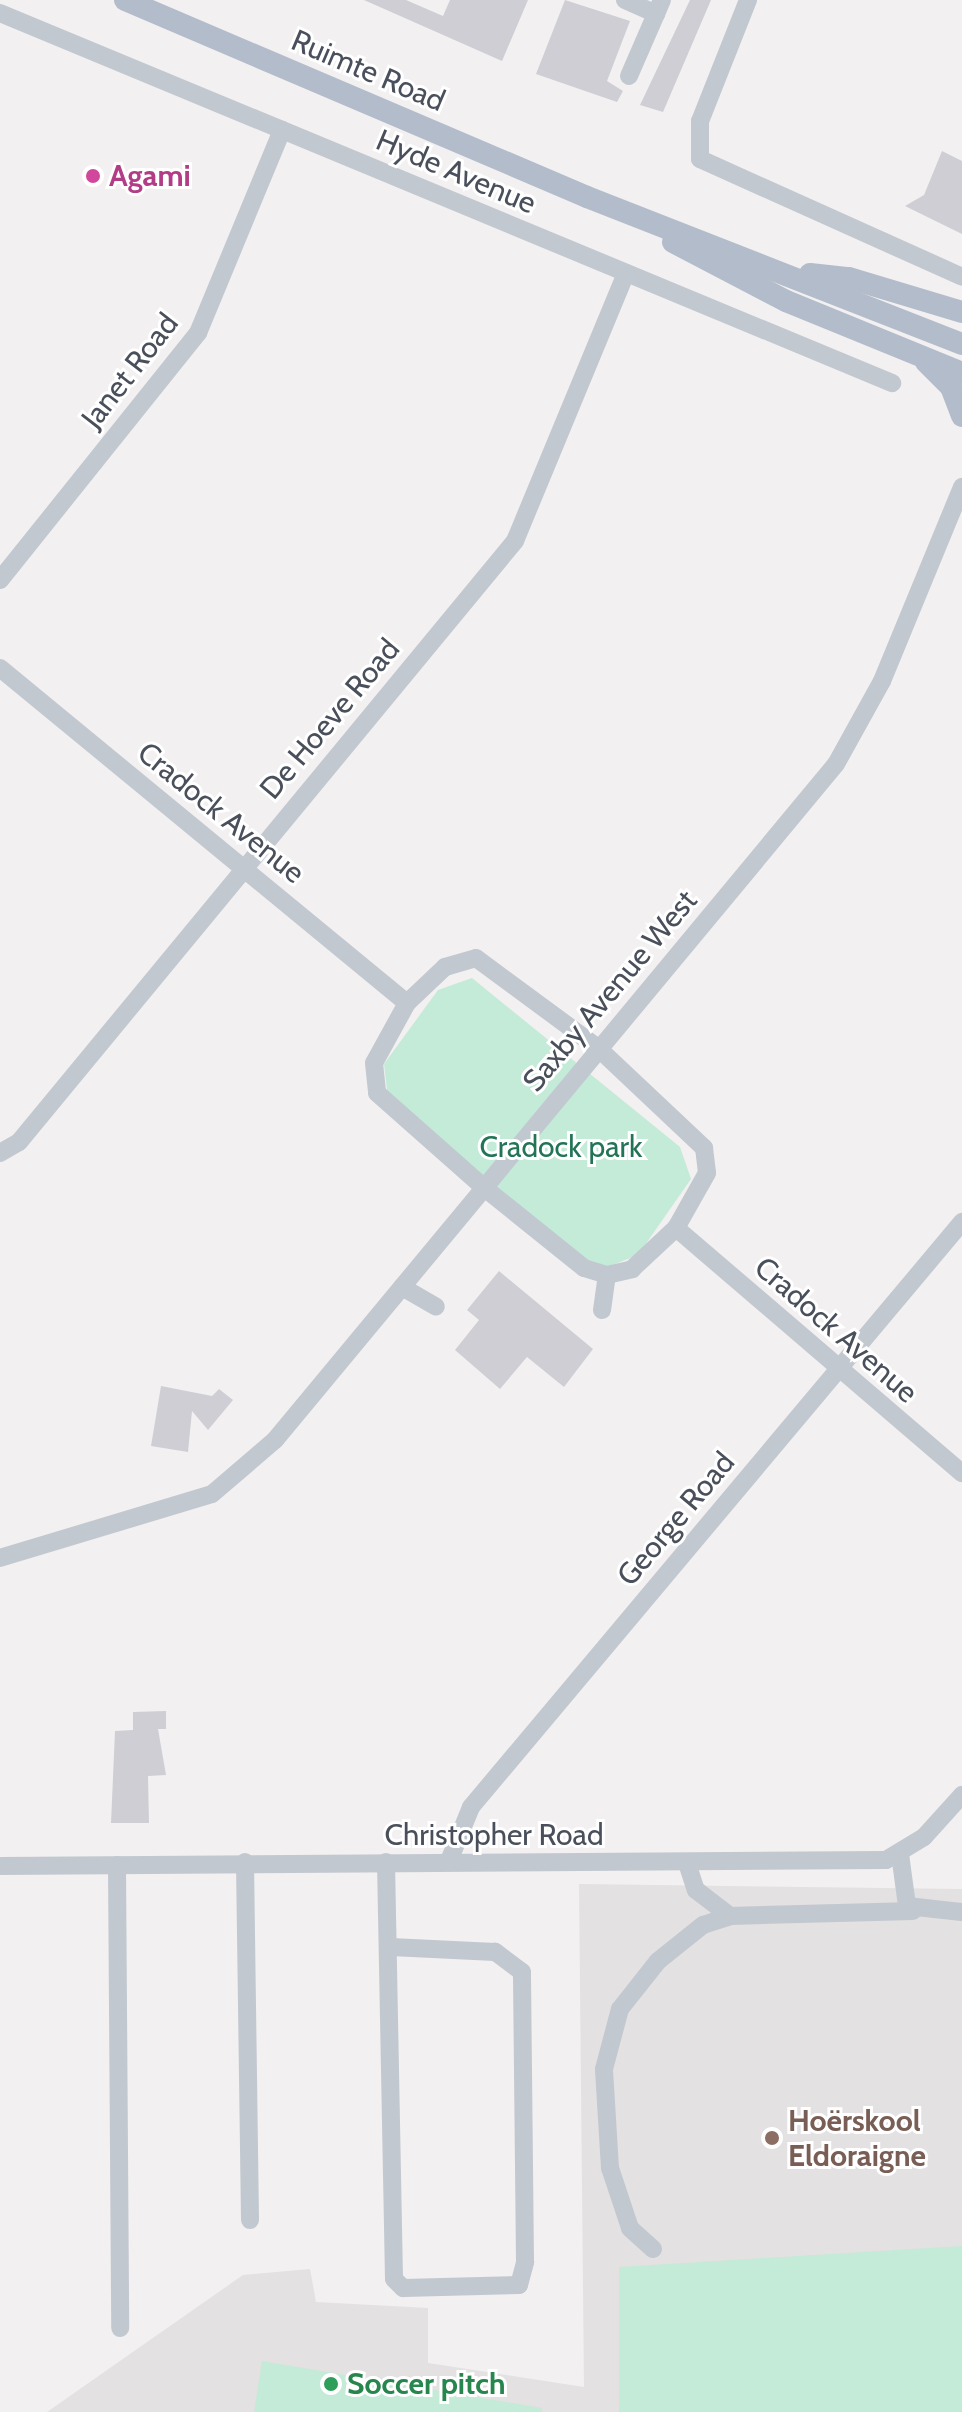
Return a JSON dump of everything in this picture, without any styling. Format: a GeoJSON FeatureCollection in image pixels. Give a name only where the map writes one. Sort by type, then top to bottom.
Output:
{"type":"FeatureCollection","features":[{"type":"Feature","properties":{"kind":"main road","name":"Ruimte Road"},"geometry":{"type":"LineString","coordinates":[[125,0],[587,197],[797,275],[962,344]]}},
{"type":"Feature","properties":{"kind":"main road","name":"Ruimte Road"},"geometry":{"type":"LineString","coordinates":[[587,197],[786,301],[962,373]]}},
{"type":"Feature","properties":{"kind":"main road"},"geometry":{"type":"LineString","coordinates":[[797,275],[849,278],[962,312]]}},
{"type":"Feature","properties":{"kind":"main road"},"geometry":{"type":"LineString","coordinates":[[903,347],[937,369],[962,416]]}},
{"type":"Feature","properties":{"kind":"street"},"geometry":{"type":"LineString","coordinates":[[625,0],[659,7],[629,76]]}},
{"type":"Feature","properties":{"kind":"street"},"geometry":{"type":"LineString","coordinates":[[748,0],[700,121],[697,148],[708,167],[962,277]]}},
{"type":"Feature","properties":{"kind":"street","name":"Hyde Avenue"},"geometry":{"type":"LineString","coordinates":[[0,13],[892,383]]}},
{"type":"Feature","properties":{"kind":"street","name":"Janet Road"},"geometry":{"type":"LineString","coordinates":[[0,580],[198,333],[282,130]]}},
{"type":"Feature","properties":{"kind":"street","name":"De Hoeve Road"},"geometry":{"type":"LineString","coordinates":[[0,1153],[19,1142],[242,866],[515,541],[626,273]]}},
{"type":"Feature","properties":{"kind":"street","name":"Saxby Avenue West"},"geometry":{"type":"LineString","coordinates":[[0,1558],[180,1508],[232,1481],[402,1287],[482,1186],[849,745],[962,487]]}},
{"type":"Feature","properties":{"kind":"street","name":"Cradock Avenue"},"geometry":{"type":"LineString","coordinates":[[0,668],[407,1003]]}},
{"type":"Feature","properties":{"kind":"street"},"geometry":{"type":"LineString","coordinates":[[476,958],[598,1048],[704,1148],[707,1173],[676,1228],[632,1269],[607,1275],[584,1268],[482,1186],[377,1093],[374,1063],[407,1003],[445,967],[476,958]]}},
{"type":"Feature","properties":{"kind":"street","name":"George Road"},"geometry":{"type":"LineString","coordinates":[[449,1861],[471,1807],[962,1222]]}},
{"type":"Feature","properties":{"kind":"street","name":"Cradock Avenue"},"geometry":{"type":"LineString","coordinates":[[676,1228],[837,1370],[962,1473]]}},
{"type":"Feature","properties":{"kind":"street"},"geometry":{"type":"LineString","coordinates":[[602,1310],[607,1275]]}},
{"type":"Feature","properties":{"kind":"street"},"geometry":{"type":"LineString","coordinates":[[402,1287],[436,1307]]}},
{"type":"Feature","properties":{"kind":"street"},"geometry":{"type":"LineString","coordinates":[[913,1911],[903,1897],[900,1854],[962,1795]]}},
{"type":"Feature","properties":{"kind":"street","name":"Christopher Road"},"geometry":{"type":"LineString","coordinates":[[0,1866],[449,1861],[687,1863],[900,1854]]}},
{"type":"Feature","properties":{"kind":"street"},"geometry":{"type":"LineString","coordinates":[[245,1862],[250,2220]]}},
{"type":"Feature","properties":{"kind":"street"},"geometry":{"type":"LineString","coordinates":[[386,1862],[391,1947],[396,2284],[519,2285],[525,2262],[522,1972],[495,1952],[391,1947]]}},
{"type":"Feature","properties":{"kind":"street"},"geometry":{"type":"LineString","coordinates":[[687,1863],[696,1890],[730,1916]]}},
{"type":"Feature","properties":{"kind":"street"},"geometry":{"type":"LineString","coordinates":[[117,1865],[120,2328]]}},
{"type":"Feature","properties":{"kind":"street"},"geometry":{"type":"LineString","coordinates":[[653,2249],[638,2240],[613,2186],[606,2049],[620,2009],[658,1961],[703,1925],[730,1916],[962,1912]]}},
{"type":"Feature","properties":{"kind":"shaded area","name":"Hoërskool Eldoraigne"},"geometry":{"type":"Polygon","coordinates":[[[579,1884],[962,1889],[962,2412],[47,2412],[243,2275],[310,2269],[316,2302],[428,2308],[428,2363],[584,2387],[579,1884]]]}},
{"type":"Feature","properties":{"kind":"green space","name":"Cradock park"},"geometry":{"type":"Polygon","coordinates":[[[472,978],[680,1147],[691,1179],[638,1255],[607,1267],[582,1263],[388,1098],[384,1064],[438,990],[472,978]]]}},
{"type":"Feature","properties":{"kind":"green space"},"geometry":{"type":"Polygon","coordinates":[[[962,2246],[962,2412],[619,2412],[619,2267],[962,2246]]]}},
{"type":"Feature","properties":{"kind":"green space","name":"Soccer pitch"},"geometry":{"type":"Polygon","coordinates":[[[262,2361],[542,2408],[542,2412],[254,2412],[262,2361]]]}},
{"type":"Feature","properties":{"kind":"building"},"geometry":{"type":"Polygon","coordinates":[[[364,0],[406,0],[443,16],[450,0],[528,0],[502,61],[364,0]]]}},
{"type":"Feature","properties":{"kind":"building"},"geometry":{"type":"Polygon","coordinates":[[[565,0],[630,21],[607,81],[623,91],[617,102],[536,74],[565,0]]]}},
{"type":"Feature","properties":{"kind":"building"},"geometry":{"type":"Polygon","coordinates":[[[690,0],[711,0],[663,112],[640,105],[690,0]]]}},
{"type":"Feature","properties":{"kind":"building"},"geometry":{"type":"Polygon","coordinates":[[[942,151],[962,161],[962,234],[905,206],[924,195],[942,151]]]}},
{"type":"Feature","properties":{"kind":"building"},"geometry":{"type":"Polygon","coordinates":[[[499,1271],[593,1349],[564,1387],[527,1357],[500,1389],[455,1350],[479,1320],[467,1310],[499,1271]]]}},
{"type":"Feature","properties":{"kind":"building"},"geometry":{"type":"Polygon","coordinates":[[[161,1386],[212,1396],[219,1389],[233,1400],[208,1430],[192,1411],[188,1452],[151,1446],[161,1386]]]}},
{"type":"Feature","properties":{"kind":"building"},"geometry":{"type":"Polygon","coordinates":[[[166,1711],[166,1729],[158,1729],[166,1775],[148,1776],[149,1823],[111,1823],[115,1731],[133,1730],[133,1712],[166,1711]]]}},
{"type":"Feature","properties":{"kind":"place","name":"Agami"},"geometry":{"type":"Point","coordinates":[93,176]}},
{"type":"Feature","properties":{"kind":"place","name":"Hoërskool Eldoraigne"},"geometry":{"type":"Point","coordinates":[772,2138]}},
{"type":"Feature","properties":{"kind":"place","name":"Soccer pitch"},"geometry":{"type":"Point","coordinates":[331,2384]}}]}
